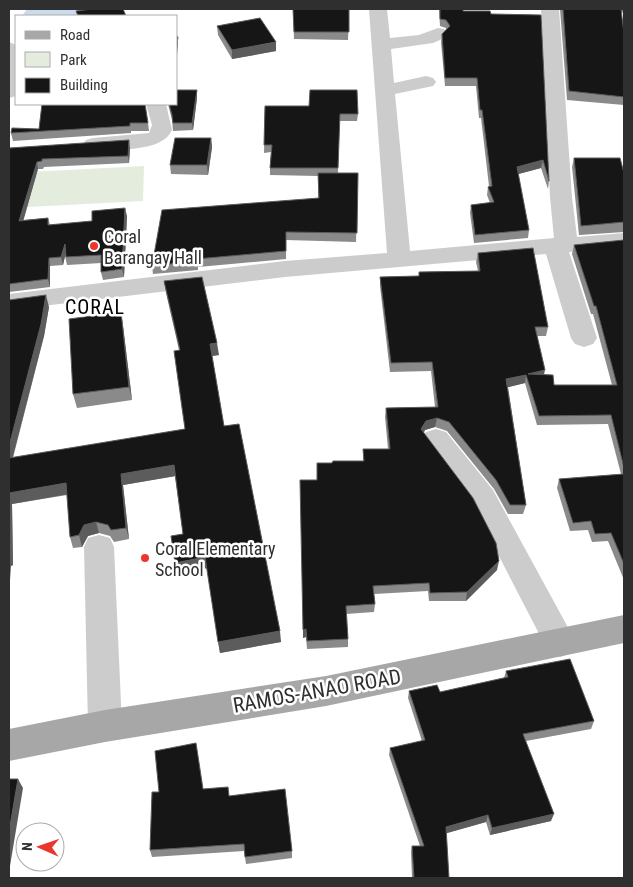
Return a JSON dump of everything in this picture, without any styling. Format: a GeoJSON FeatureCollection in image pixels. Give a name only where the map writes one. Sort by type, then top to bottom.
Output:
{"type":"FeatureCollection","features":[{"type":"Feature","properties":{"kind":"main road","name":"RAMOS-ANAO ROAD"},"geometry":{"type":"LineString","coordinates":[[9,745],[105,726],[326,691],[624,630]]}},
{"type":"Feature","properties":{"kind":"street"},"geometry":{"type":"LineString","coordinates":[[378,9],[399,258]]}},
{"type":"Feature","properties":{"kind":"street"},"geometry":{"type":"LineString","coordinates":[[550,9],[561,198],[560,244],[584,338]]}},
{"type":"Feature","properties":{"kind":"street"},"geometry":{"type":"LineString","coordinates":[[380,44],[425,40],[434,37],[438,33]]}},
{"type":"Feature","properties":{"kind":"street"},"geometry":{"type":"LineString","coordinates":[[9,48],[14,61],[9,92]]}},
{"type":"Feature","properties":{"kind":"street"},"geometry":{"type":"LineString","coordinates":[[384,91],[426,82]]}},
{"type":"Feature","properties":{"kind":"street"},"geometry":{"type":"LineString","coordinates":[[78,145],[158,138],[161,135],[162,128],[156,105]]}},
{"type":"Feature","properties":{"kind":"street"},"geometry":{"type":"LineString","coordinates":[[9,302],[275,270],[624,240]]}},
{"type":"Feature","properties":{"kind":"street"},"geometry":{"type":"LineString","coordinates":[[436,439],[483,498],[560,642]]}},
{"type":"Feature","properties":{"kind":"street"},"geometry":{"type":"LineString","coordinates":[[98,547],[105,726]]}},
{"type":"Feature","properties":{"kind":"green space"},"geometry":{"type":"Polygon","coordinates":[[[144,166],[143,201],[9,208],[9,173],[144,166]]]}},
{"type":"Feature","properties":{"kind":"building"},"geometry":{"type":"Polygon","coordinates":[[[123,9],[126,15],[78,15],[76,11],[123,9]]]}},
{"type":"Feature","properties":{"kind":"building"},"geometry":{"type":"Polygon","coordinates":[[[293,9],[349,9],[349,32],[294,32],[293,9]]]}},
{"type":"Feature","properties":{"kind":"building"},"geometry":{"type":"Polygon","coordinates":[[[440,9],[490,11],[491,14],[541,15],[549,181],[543,160],[517,167],[529,230],[475,235],[471,205],[494,202],[488,187],[492,186],[482,110],[480,110],[477,78],[445,78],[442,34],[450,26],[446,20],[440,19],[440,9]]]}},
{"type":"Feature","properties":{"kind":"building"},"geometry":{"type":"Polygon","coordinates":[[[563,9],[621,9],[624,34],[624,97],[569,91],[563,9]]]}},
{"type":"Feature","properties":{"kind":"building"},"geometry":{"type":"Polygon","coordinates":[[[260,18],[276,42],[232,50],[217,26],[260,18]]]}},
{"type":"Feature","properties":{"kind":"building"},"geometry":{"type":"Polygon","coordinates":[[[178,90],[197,90],[192,123],[173,123],[169,105],[178,105],[178,90]]]}},
{"type":"Feature","properties":{"kind":"building"},"geometry":{"type":"Polygon","coordinates":[[[310,90],[357,90],[358,114],[340,114],[338,168],[270,168],[272,145],[264,145],[265,106],[309,106],[310,90]]]}},
{"type":"Feature","properties":{"kind":"building"},"geometry":{"type":"Polygon","coordinates":[[[42,105],[145,105],[148,123],[130,123],[130,126],[11,133],[12,128],[39,129],[42,105]]]}},
{"type":"Feature","properties":{"kind":"building"},"geometry":{"type":"Polygon","coordinates":[[[175,138],[211,138],[207,165],[170,165],[175,138]]]}},
{"type":"Feature","properties":{"kind":"building"},"geometry":{"type":"Polygon","coordinates":[[[129,140],[128,156],[42,159],[42,161],[37,162],[19,221],[48,218],[48,225],[92,221],[92,211],[125,208],[122,269],[101,272],[101,255],[66,257],[65,244],[61,257],[49,258],[48,279],[9,284],[9,148],[129,140]]]}},
{"type":"Feature","properties":{"kind":"building"},"geometry":{"type":"Polygon","coordinates":[[[574,158],[620,158],[624,173],[624,222],[581,226],[574,158]]]}},
{"type":"Feature","properties":{"kind":"building"},"geometry":{"type":"Polygon","coordinates":[[[318,173],[358,173],[357,233],[286,232],[286,251],[196,259],[197,261],[152,266],[162,210],[319,198],[318,173]]]}},
{"type":"Feature","properties":{"kind":"building"},"geometry":{"type":"Polygon","coordinates":[[[624,240],[624,468],[611,415],[539,416],[526,375],[506,379],[526,505],[510,505],[496,480],[449,422],[437,418],[426,421],[421,429],[473,498],[496,543],[499,561],[467,592],[430,593],[429,583],[373,586],[375,604],[346,606],[348,639],[307,641],[306,629],[303,630],[300,480],[317,480],[317,463],[364,461],[363,449],[390,449],[386,408],[438,407],[432,362],[391,363],[380,277],[419,276],[419,272],[480,271],[478,253],[533,248],[548,327],[535,327],[545,370],[528,374],[553,375],[554,385],[617,385],[596,306],[594,306],[574,245],[624,240]]]}},
{"type":"Feature","properties":{"kind":"building"},"geometry":{"type":"Polygon","coordinates":[[[202,277],[217,343],[210,344],[224,426],[239,424],[280,631],[218,642],[205,557],[175,563],[171,536],[183,534],[174,465],[121,474],[126,528],[111,530],[108,525],[96,522],[84,525],[79,535],[70,537],[66,483],[9,493],[9,458],[185,429],[174,351],[180,350],[164,281],[202,277]]]}},
{"type":"Feature","properties":{"kind":"building"},"geometry":{"type":"Polygon","coordinates":[[[46,295],[41,324],[9,446],[9,300],[46,295]]]}},
{"type":"Feature","properties":{"kind":"building"},"geometry":{"type":"Polygon","coordinates":[[[121,312],[129,387],[73,394],[69,319],[121,312]]]}},
{"type":"Feature","properties":{"kind":"building"},"geometry":{"type":"Polygon","coordinates":[[[624,474],[624,564],[611,533],[595,534],[591,521],[573,523],[559,479],[624,474]]]}},
{"type":"Feature","properties":{"kind":"building"},"geometry":{"type":"Polygon","coordinates":[[[570,659],[594,721],[523,734],[554,814],[492,828],[488,815],[446,827],[449,878],[414,878],[412,846],[424,846],[390,748],[425,740],[409,691],[437,685],[440,692],[508,677],[506,671],[570,659]]]}},
{"type":"Feature","properties":{"kind":"building"},"geometry":{"type":"Polygon","coordinates":[[[196,743],[203,789],[228,787],[229,796],[285,789],[292,851],[245,857],[244,844],[150,850],[152,792],[159,792],[155,751],[196,743]]]}},
{"type":"Feature","properties":{"kind":"building"},"geometry":{"type":"Polygon","coordinates":[[[9,779],[18,779],[9,832],[9,779]]]}},
{"type":"Feature","properties":{"kind":"waterway"},"geometry":{"type":"LineString","coordinates":[[45,15],[84,9]]}},
{"type":"Feature","properties":{"kind":"place","name":"Coral Barangay Hall"},"geometry":{"type":"Point","coordinates":[94,246]}},
{"type":"Feature","properties":{"kind":"place","name":"Coral Elementary School"},"geometry":{"type":"Point","coordinates":[145,558]}},
{"type":"Feature","properties":{"kind":"district","name":"CORAL"},"geometry":{"type":"Point","coordinates":[95,307]}}]}
